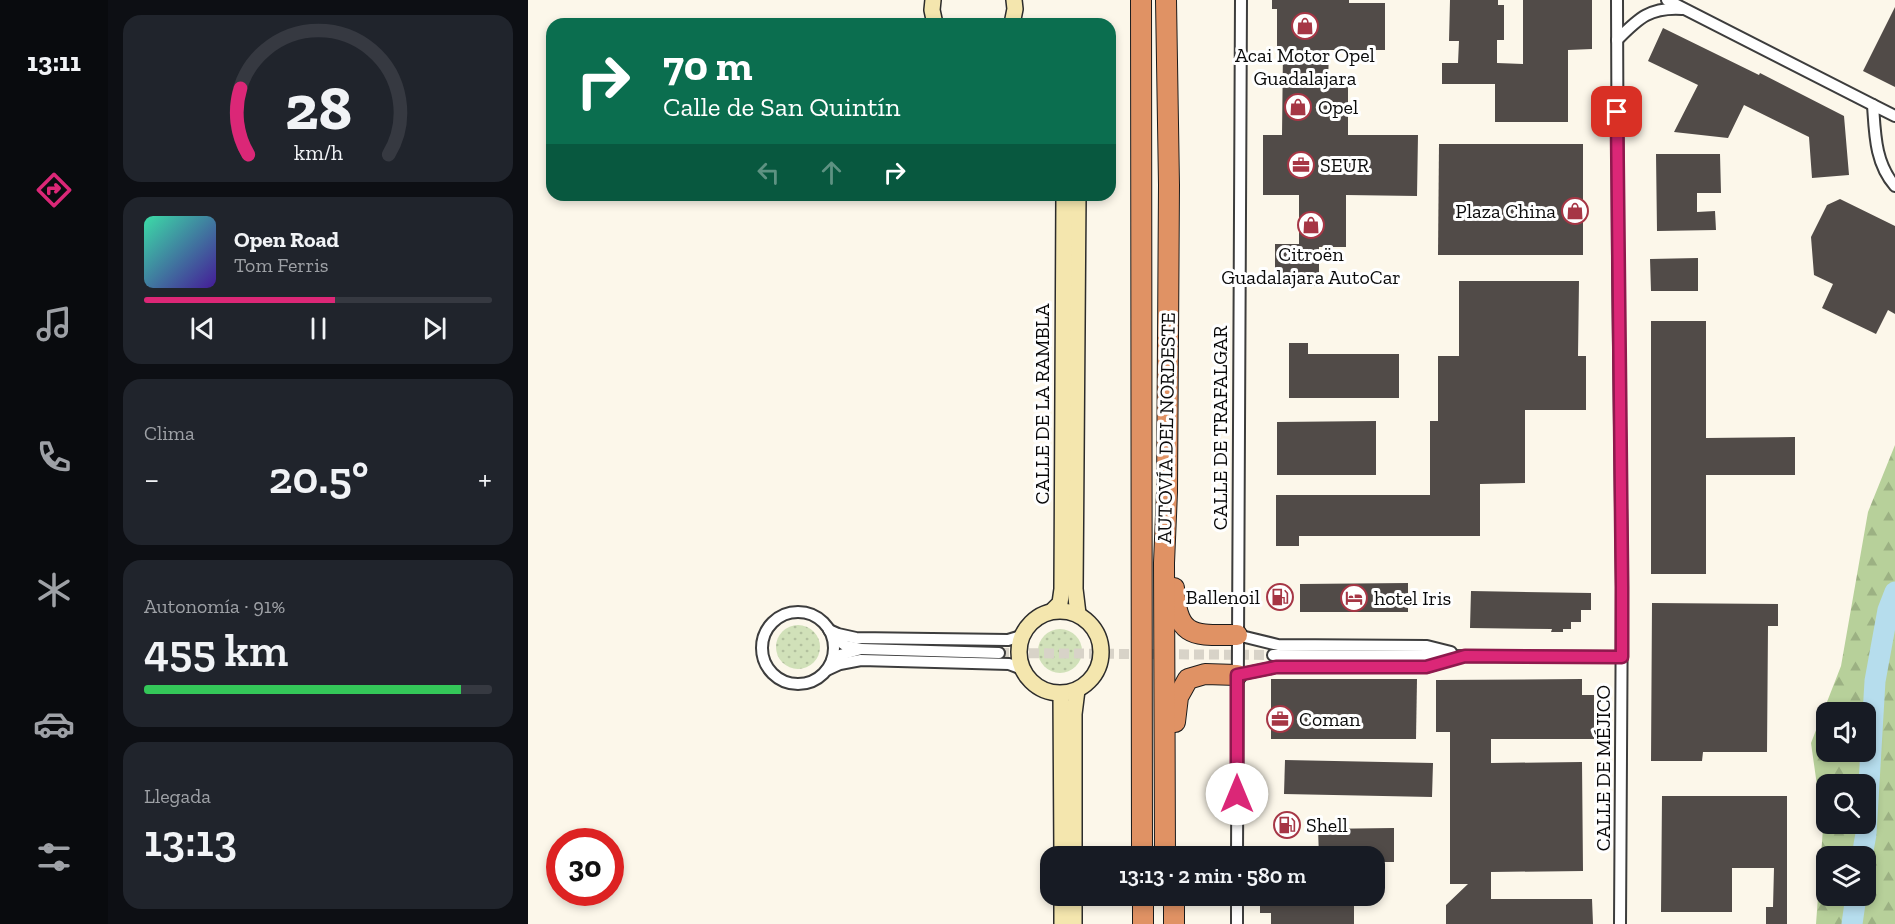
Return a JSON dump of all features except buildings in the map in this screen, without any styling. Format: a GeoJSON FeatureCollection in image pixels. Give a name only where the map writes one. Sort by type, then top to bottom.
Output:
{"type":"FeatureCollection","features":[{"type":"Feature","properties":{"kind":"highway","name":"AUTOVÍA DEL NORDESTE"},"geometry":{"type":"LineString","coordinates":[[1141,0],[1142,846]]}},
{"type":"Feature","properties":{"kind":"highway","name":"AUTOVÍA DEL NORDESTE"},"geometry":{"type":"LineString","coordinates":[[1165,846],[1164,563],[1167,492],[1169,185],[1166,0]]}},
{"type":"Feature","properties":{"kind":"highway"},"geometry":{"type":"LineString","coordinates":[[1167,492],[1176,607],[1182,623],[1192,633],[1200,635],[1237,634]]}},
{"type":"Feature","properties":{"kind":"highway"},"geometry":{"type":"LineString","coordinates":[[1174,846],[1174,730],[1178,697],[1188,679],[1196,675],[1237,675]]}},
{"type":"Feature","properties":{"kind":"highway"},"geometry":{"type":"LineString","coordinates":[[1143,906],[1143,924]]}},
{"type":"Feature","properties":{"kind":"highway"},"geometry":{"type":"LineString","coordinates":[[1165,906],[1165,924]]}},
{"type":"Feature","properties":{"kind":"highway"},"geometry":{"type":"LineString","coordinates":[[1174,906],[1174,924]]}},
{"type":"Feature","properties":{"kind":"street"},"geometry":{"type":"LineString","coordinates":[[933,0],[934,18]]}},
{"type":"Feature","properties":{"kind":"street"},"geometry":{"type":"LineString","coordinates":[[1014,0],[1015,18]]}},
{"type":"Feature","properties":{"kind":"street","name":"CALLE DE TRAFALGAR"},"geometry":{"type":"LineString","coordinates":[[1237,846],[1241,0]]}},
{"type":"Feature","properties":{"kind":"street","name":"CALLE DE MÉJICO"},"geometry":{"type":"LineString","coordinates":[[1617,0],[1622,587],[1620,924]]}},
{"type":"Feature","properties":{"kind":"street"},"geometry":{"type":"LineString","coordinates":[[1667,0],[1895,116]]}},
{"type":"Feature","properties":{"kind":"street"},"geometry":{"type":"LineString","coordinates":[[1617,40],[1645,14],[1664,9],[1685,9]]}},
{"type":"Feature","properties":{"kind":"street"},"geometry":{"type":"LineString","coordinates":[[1873,105],[1875,139],[1880,161],[1888,178],[1895,186]]}},
{"type":"Feature","properties":{"kind":"street","name":"CALLE DE LA RAMBLA"},"geometry":{"type":"LineString","coordinates":[[1052,611],[1060,603],[1062,590],[1064,201]]}},
{"type":"Feature","properties":{"kind":"street"},"geometry":{"type":"LineString","coordinates":[[1078,201],[1076,589],[1078,614]]}},
{"type":"Feature","properties":{"kind":"street"},"geometry":{"type":"LineString","coordinates":[[1065,610],[1078,614],[1089,622],[1097,633],[1101,646],[1101,659],[1097,672],[1088,683],[1077,690],[1061,694],[1045,691],[1031,682],[1022,669],[1018,652],[1021,636],[1029,624],[1039,616],[1052,611],[1065,610]]}},
{"type":"Feature","properties":{"kind":"street"},"geometry":{"type":"LineString","coordinates":[[861,649],[840,655],[818,678],[808,683],[797,684],[786,682],[768,668],[763,658],[762,646],[771,625],[779,618],[790,613],[801,612],[822,621],[831,633],[846,646],[861,649],[999,652]]}},
{"type":"Feature","properties":{"kind":"street"},"geometry":{"type":"LineString","coordinates":[[831,633],[856,638],[1008,640],[1021,636]]}},
{"type":"Feature","properties":{"kind":"street"},"geometry":{"type":"LineString","coordinates":[[829,666],[831,633]]}},
{"type":"Feature","properties":{"kind":"street"},"geometry":{"type":"LineString","coordinates":[[1237,634],[1278,645],[1427,646],[1465,656]]}},
{"type":"Feature","properties":{"kind":"street"},"geometry":{"type":"LineString","coordinates":[[1273,655],[1622,657]]}},
{"type":"Feature","properties":{"kind":"street"},"geometry":{"type":"LineString","coordinates":[[1237,675],[1276,667],[1426,667],[1465,656]]}},
{"type":"Feature","properties":{"kind":"street"},"geometry":{"type":"LineString","coordinates":[[829,666],[861,660],[1010,664],[1022,669]]}},
{"type":"Feature","properties":{"kind":"street"},"geometry":{"type":"LineString","coordinates":[[1074,846],[1074,714],[1077,690]]}},
{"type":"Feature","properties":{"kind":"street"},"geometry":{"type":"LineString","coordinates":[[1061,694],[1062,846]]}},
{"type":"Feature","properties":{"kind":"street"},"geometry":{"type":"LineString","coordinates":[[1062,906],[1062,924]]}},
{"type":"Feature","properties":{"kind":"street"},"geometry":{"type":"LineString","coordinates":[[1074,906],[1074,924]]}},
{"type":"Feature","properties":{"kind":"street"},"geometry":{"type":"LineString","coordinates":[[1237,906],[1237,924]]}},
{"type":"Feature","properties":{"kind":"green space"},"geometry":{"type":"Polygon","coordinates":[[[1895,445],[1895,924],[1816,924],[1817,906],[1876,906],[1876,846],[1822,846],[1823,834],[1876,834],[1876,774],[1816,774],[1816,778],[1811,743],[1816,730],[1816,762],[1876,762],[1876,702],[1827,702],[1841,666],[1868,512],[1895,445]]]}},
{"type":"Feature","properties":{"kind":"green space"},"geometry":{"type":"Polygon","coordinates":[[[798,625],[807,626],[814,631],[819,638],[819,656],[814,663],[807,668],[798,669],[789,668],[782,663],[777,656],[776,647],[777,638],[782,631],[789,626],[798,625]]]}},
{"type":"Feature","properties":{"kind":"green space"},"geometry":{"type":"Polygon","coordinates":[[[1060,629],[1069,630],[1076,635],[1081,642],[1081,660],[1076,667],[1069,672],[1060,673],[1051,672],[1044,667],[1039,660],[1038,651],[1039,642],[1044,635],[1051,630],[1060,629]]]}},
{"type":"Feature","properties":{"kind":"waterway"},"geometry":{"type":"LineString","coordinates":[[1864,846],[1875,681],[1888,610],[1895,592]]}},
{"type":"Feature","properties":{"kind":"waterway"},"geometry":{"type":"LineString","coordinates":[[1852,924],[1855,906]]}},
{"type":"Feature","properties":{"kind":"tunnel"},"geometry":{"type":"LineString","coordinates":[[999,653],[1273,655]]}},
{"type":"Feature","properties":{"kind":"place","name":"Acai Motor Opel Guadalajara"},"geometry":{"type":"Point","coordinates":[1305,26]}},
{"type":"Feature","properties":{"kind":"place","name":"Opel"},"geometry":{"type":"Point","coordinates":[1298,107]}},
{"type":"Feature","properties":{"kind":"place","name":"SEUR"},"geometry":{"type":"Point","coordinates":[1301,165]}},
{"type":"Feature","properties":{"kind":"place","name":"Plaza China"},"geometry":{"type":"Point","coordinates":[1575,211]}},
{"type":"Feature","properties":{"kind":"place","name":"Citroën Guadalajara AutoCar"},"geometry":{"type":"Point","coordinates":[1311,225]}},
{"type":"Feature","properties":{"kind":"place","name":"Ballenoil"},"geometry":{"type":"Point","coordinates":[1280,597]}},
{"type":"Feature","properties":{"kind":"place","name":"hotel Iris"},"geometry":{"type":"Point","coordinates":[1354,598]}},
{"type":"Feature","properties":{"kind":"place","name":"Coman"},"geometry":{"type":"Point","coordinates":[1280,719]}},
{"type":"Feature","properties":{"kind":"place","name":"Shell"},"geometry":{"type":"Point","coordinates":[1287,825]}},
{"type":"Feature","properties":{"kind":"route"},"geometry":{"type":"LineString","coordinates":[[1237,794],[1237,675],[1276,667],[1426,667],[1465,656],[1622,657],[1617,112]]}}]}
